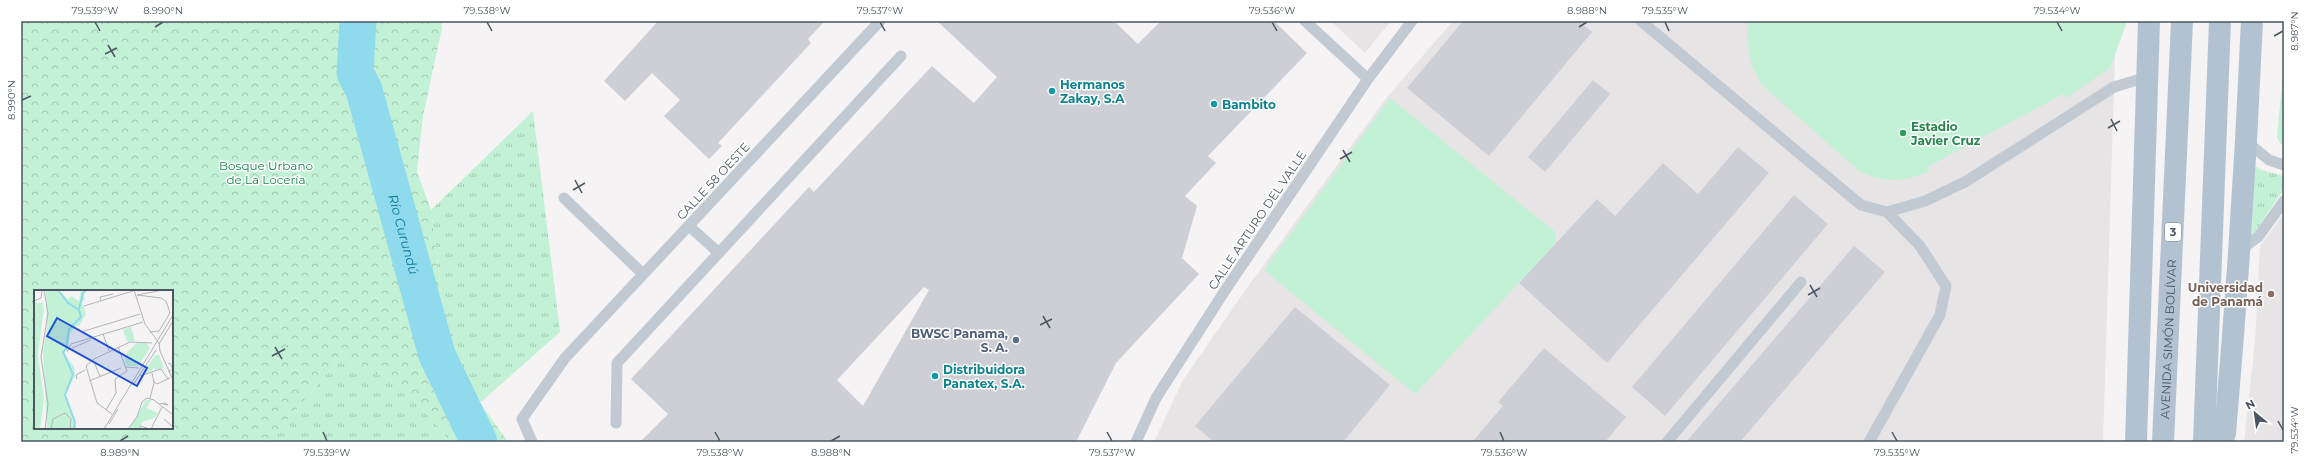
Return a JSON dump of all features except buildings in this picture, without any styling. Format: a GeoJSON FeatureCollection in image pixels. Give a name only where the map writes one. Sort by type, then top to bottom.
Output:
{"type":"FeatureCollection","features":[{"type":"Feature","properties":{"kind":"main road"},"geometry":{"type":"LineString","coordinates":[[2136,442],[2149,21]]}},
{"type":"Feature","properties":{"kind":"main road","name":"AVENIDA SIMÓN BOLÍVAR"},"geometry":{"type":"LineString","coordinates":[[2163,442],[2182,21]]}},
{"type":"Feature","properties":{"kind":"main road"},"geometry":{"type":"LineString","coordinates":[[2204,442],[2220,21]]}},
{"type":"Feature","properties":{"kind":"main road"},"geometry":{"type":"LineString","coordinates":[[2222,442],[2225,433],[2231,370],[2238,252],[2247,142],[2252,21]]}},
{"type":"Feature","properties":{"kind":"lane","name":"CALLE 58 OESTE"},"geometry":{"type":"LineString","coordinates":[[532,442],[522,419],[565,358],[880,21]]}},
{"type":"Feature","properties":{"kind":"lane"},"geometry":{"type":"LineString","coordinates":[[1305,21],[1368,80]]}},
{"type":"Feature","properties":{"kind":"lane","name":"CALLE ARTURO DEL VALLE"},"geometry":{"type":"LineString","coordinates":[[1136,442],[1160,391],[1226,289],[1368,80],[1412,21]]}},
{"type":"Feature","properties":{"kind":"lane"},"geometry":{"type":"LineString","coordinates":[[1641,21],[1861,205],[1887,212],[1920,246],[1946,286],[1940,315],[1869,442]]}},
{"type":"Feature","properties":{"kind":"lane"},"geometry":{"type":"LineString","coordinates":[[616,423],[617,363],[902,56]]}},
{"type":"Feature","properties":{"kind":"lane"},"geometry":{"type":"LineString","coordinates":[[1887,212],[1925,201],[1965,182],[2114,87],[2147,77]]}},
{"type":"Feature","properties":{"kind":"lane"},"geometry":{"type":"LineString","coordinates":[[2247,142],[2269,160],[2284,164]]}},
{"type":"Feature","properties":{"kind":"lane"},"geometry":{"type":"LineString","coordinates":[[564,198],[644,274]]}},
{"type":"Feature","properties":{"kind":"lane"},"geometry":{"type":"LineString","coordinates":[[2238,252],[2258,237],[2284,201]]}},
{"type":"Feature","properties":{"kind":"lane"},"geometry":{"type":"LineString","coordinates":[[689,226],[719,253]]}},
{"type":"Feature","properties":{"kind":"lane"},"geometry":{"type":"LineString","coordinates":[[1667,442],[1801,282]]}},
{"type":"Feature","properties":{"kind":"shaded area"},"geometry":{"type":"Polygon","coordinates":[[[1331,21],[1391,21],[1365,53],[1331,21]]]}},
{"type":"Feature","properties":{"kind":"shaded area"},"geometry":{"type":"Polygon","coordinates":[[[1453,21],[2127,21],[2115,55],[2103,442],[1154,442],[1183,380],[1249,285],[1387,97],[1453,21]]]}},
{"type":"Feature","properties":{"kind":"shaded area","name":"Universidad de Panamá"},"geometry":{"type":"Polygon","coordinates":[[[2284,213],[2284,442],[2244,442],[2255,342],[2260,246],[2284,213]]]}},
{"type":"Feature","properties":{"kind":"green space","name":"Bosque Urbano de La Locería"},"geometry":{"type":"Polygon","coordinates":[[[21,21],[441,21],[442,28],[423,116],[417,172],[431,210],[450,361],[508,442],[445,442],[445,434],[401,385],[342,356],[268,442],[21,442],[21,21]]]}},
{"type":"Feature","properties":{"kind":"green space","name":"Estadio Javier Cruz"},"geometry":{"type":"Polygon","coordinates":[[[1748,21],[2127,21],[2110,68],[2066,98],[2063,94],[1927,167],[1929,171],[1920,175],[1894,180],[1876,178],[1858,170],[1762,85],[1751,64],[1747,36],[1748,21]]]}},
{"type":"Feature","properties":{"kind":"green space"},"geometry":{"type":"Polygon","coordinates":[[[2284,61],[2284,148],[2277,138],[2284,61]]]}},
{"type":"Feature","properties":{"kind":"green space"},"geometry":{"type":"Polygon","coordinates":[[[1390,98],[1555,232],[1556,243],[1415,394],[1264,270],[1390,98]]]}},
{"type":"Feature","properties":{"kind":"green space"},"geometry":{"type":"Polygon","coordinates":[[[533,111],[560,332],[481,402],[450,361],[431,210],[533,111]]]}},
{"type":"Feature","properties":{"kind":"green space"},"geometry":{"type":"Polygon","coordinates":[[[2254,165],[2261,170],[2284,176],[2284,189],[2252,236],[2254,165]]]}},
{"type":"Feature","properties":{"kind":"green space"},"geometry":{"type":"Polygon","coordinates":[[[342,356],[401,385],[445,434],[445,442],[268,442],[342,356]]]}},
{"type":"Feature","properties":{"kind":"waterway","name":"Río Curundú"},"geometry":{"type":"LineString","coordinates":[[358,21],[355,73],[364,90],[437,355],[479,442]]}},
{"type":"Feature","properties":{"kind":"place","name":"Hermanos Zakay, S.A"},"geometry":{"type":"Point","coordinates":[1052,91]}},
{"type":"Feature","properties":{"kind":"place","name":"Bambito"},"geometry":{"type":"Point","coordinates":[1214,104]}},
{"type":"Feature","properties":{"kind":"place","name":"Estadio Javier Cruz"},"geometry":{"type":"Point","coordinates":[1903,133]}},
{"type":"Feature","properties":{"kind":"place","name":"Universidad de Panamá"},"geometry":{"type":"Point","coordinates":[2271,294]}},
{"type":"Feature","properties":{"kind":"place","name":"BWSC Panama, S. A."},"geometry":{"type":"Point","coordinates":[1016,340]}},
{"type":"Feature","properties":{"kind":"place","name":"Distribuidora Panatex, S.A."},"geometry":{"type":"Point","coordinates":[935,376]}}]}
